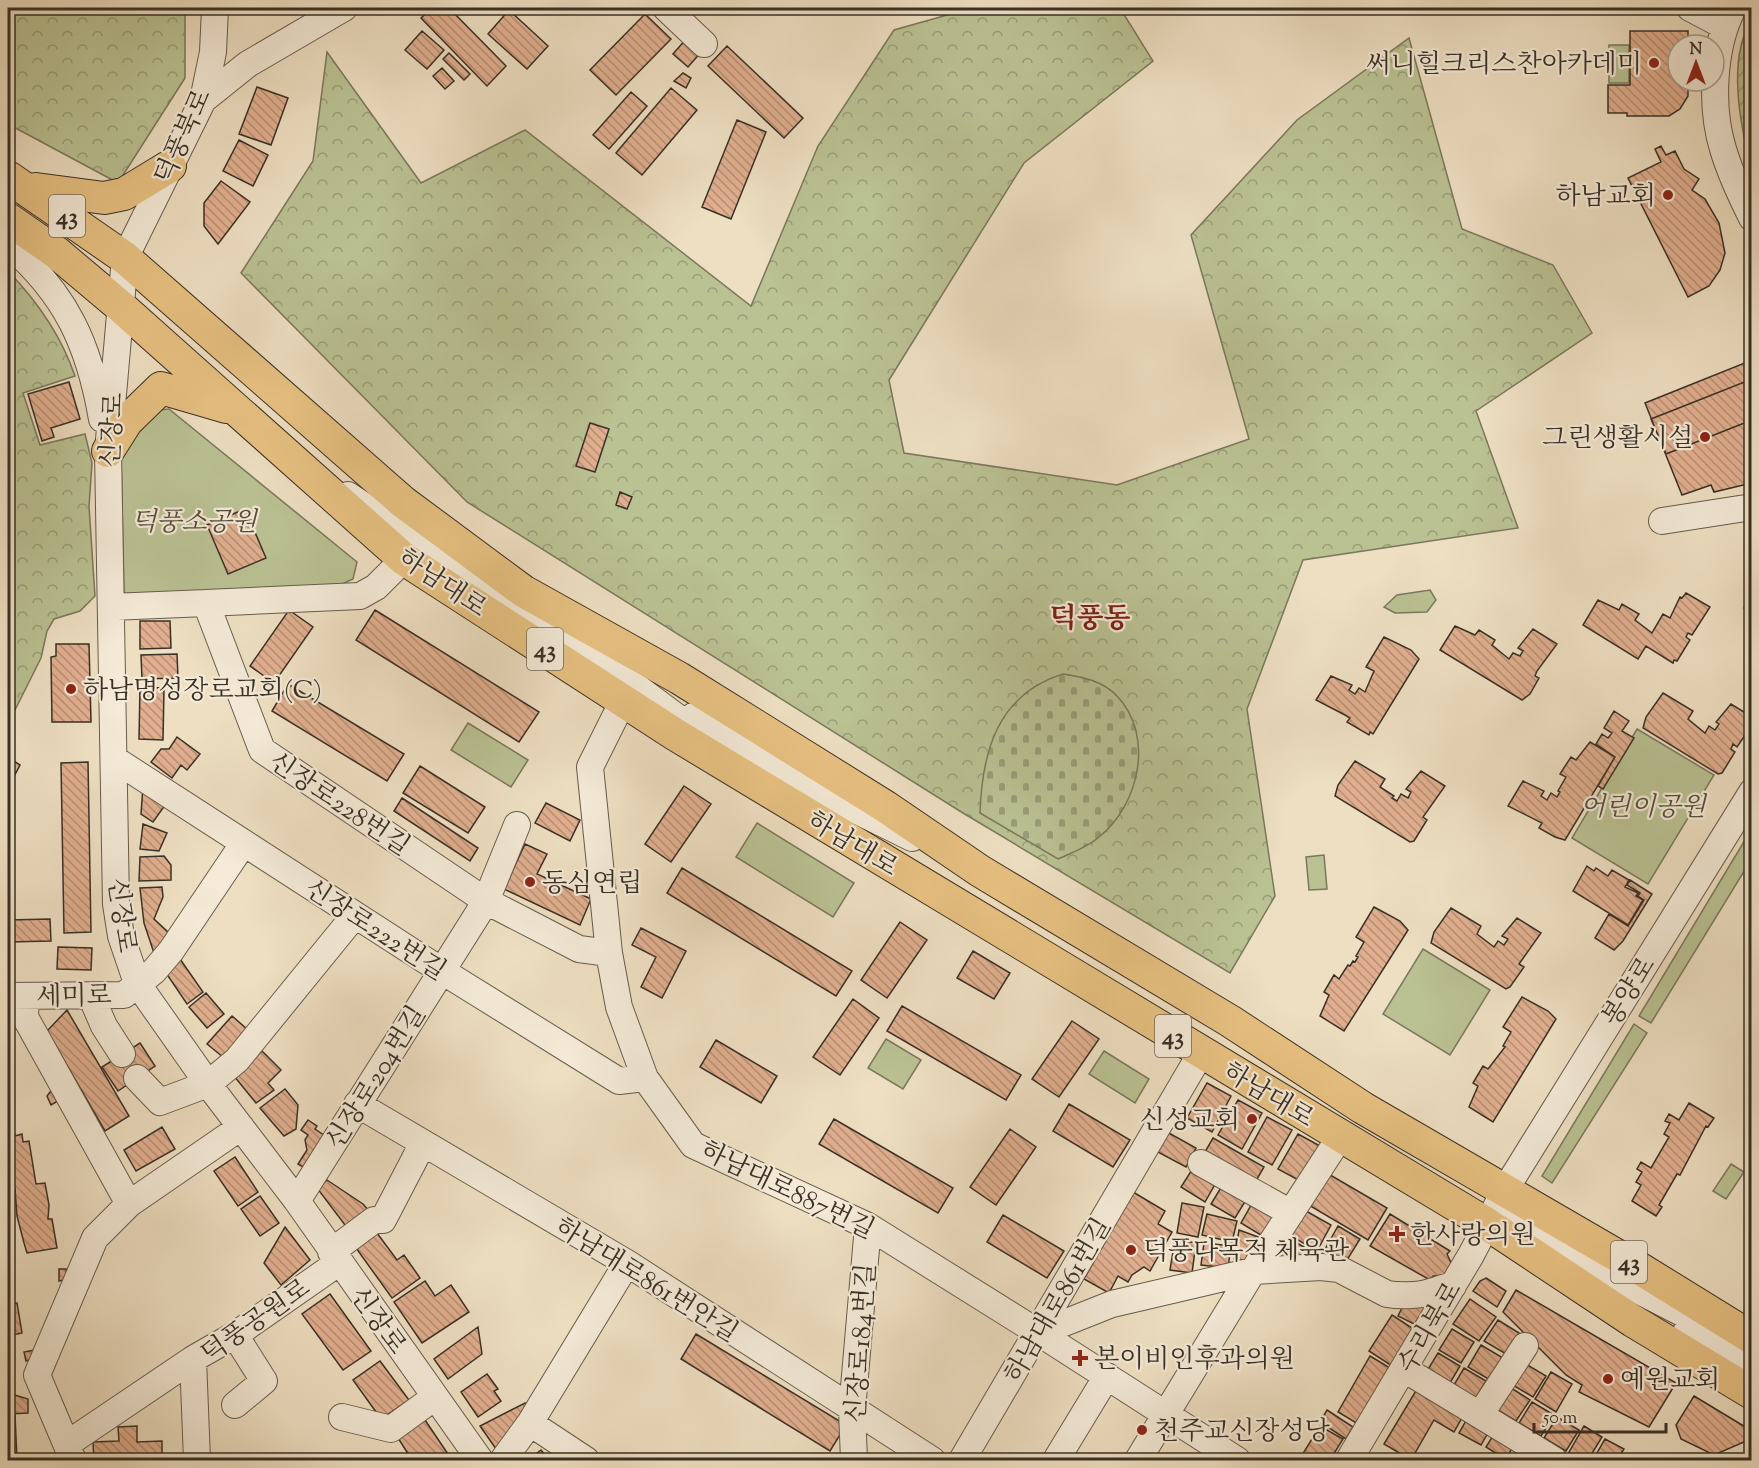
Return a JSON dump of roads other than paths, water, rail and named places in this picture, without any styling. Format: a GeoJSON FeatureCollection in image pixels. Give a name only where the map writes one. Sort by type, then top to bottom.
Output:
{"type":"FeatureCollection","features":[{"type":"Feature","properties":{"kind":"main road"},"geometry":{"type":"LineString","coordinates":[[17,182],[104,198],[124,194],[170,166]]}},
{"type":"Feature","properties":{"kind":"main road","name":"하남대로"},"geometry":{"type":"LineString","coordinates":[[17,182],[125,258],[404,502],[524,591],[679,678],[886,807],[980,871],[1230,1020],[1364,1108],[1752,1339]]}},
{"type":"Feature","properties":{"kind":"main road","name":"하남대로"},"geometry":{"type":"LineString","coordinates":[[8,219],[57,253],[120,306],[236,410],[296,460],[404,559],[522,633],[623,701],[811,817],[1487,1224],[1634,1321],[1752,1393]]}},
{"type":"Feature","properties":{"kind":"main road"},"geometry":{"type":"LineString","coordinates":[[108,451],[127,421],[161,388],[236,410]]}},
{"type":"Feature","properties":{"kind":"street","name":"덕풍북로"},"geometry":{"type":"LineString","coordinates":[[125,258],[203,100],[213,52],[215,8]]}},
{"type":"Feature","properties":{"kind":"street"},"geometry":{"type":"LineString","coordinates":[[666,8],[704,44]]}},
{"type":"Feature","properties":{"kind":"street"},"geometry":{"type":"LineString","coordinates":[[1690,8],[1728,17],[1717,74],[1719,128],[1722,148],[1752,218]]}},
{"type":"Feature","properties":{"kind":"street"},"geometry":{"type":"LineString","coordinates":[[203,100],[248,64],[341,9]]}},
{"type":"Feature","properties":{"kind":"street"},"geometry":{"type":"LineString","coordinates":[[8,244],[55,294],[77,331],[92,366],[108,451]]}},
{"type":"Feature","properties":{"kind":"street","name":"신장로"},"geometry":{"type":"LineString","coordinates":[[125,258],[108,451],[116,904],[121,936],[137,983],[208,1084],[297,1201],[480,1461]]}},
{"type":"Feature","properties":{"kind":"street"},"geometry":{"type":"LineString","coordinates":[[296,460],[638,688],[811,817]]}},
{"type":"Feature","properties":{"kind":"street"},"geometry":{"type":"LineString","coordinates":[[1662,521],[1752,507]]}},
{"type":"Feature","properties":{"kind":"street"},"geometry":{"type":"LineString","coordinates":[[111,607],[360,596],[376,587],[404,559]]}},
{"type":"Feature","properties":{"kind":"street","name":"신장로228번길"},"geometry":{"type":"LineString","coordinates":[[206,603],[262,750],[486,901],[579,949],[609,953]]}},
{"type":"Feature","properties":{"kind":"street","name":"하남대로887번길"},"geometry":{"type":"LineString","coordinates":[[623,701],[590,767],[609,953],[619,1007],[645,1078],[693,1145],[868,1226],[1040,1333],[1237,1461]]}},
{"type":"Feature","properties":{"kind":"street","name":"신장로222번길"},"geometry":{"type":"LineString","coordinates":[[114,759],[441,971],[619,1081],[645,1078]]}},
{"type":"Feature","properties":{"kind":"street","name":"봉양로"},"geometry":{"type":"LineString","coordinates":[[1504,1190],[1752,792]]}},
{"type":"Feature","properties":{"kind":"street","name":"신장로204번길"},"geometry":{"type":"LineString","coordinates":[[297,1201],[486,901],[517,825]]}},
{"type":"Feature","properties":{"kind":"street","name":"세미로"},"geometry":{"type":"LineString","coordinates":[[17,996],[124,995],[154,971],[171,951],[243,844]]}},
{"type":"Feature","properties":{"kind":"street"},"geometry":{"type":"LineString","coordinates":[[137,1078],[160,1102],[208,1084],[237,1060],[355,915]]}},
{"type":"Feature","properties":{"kind":"street"},"geometry":{"type":"LineString","coordinates":[[17,996],[25,1017],[129,1204]]}},
{"type":"Feature","properties":{"kind":"street"},"geometry":{"type":"LineString","coordinates":[[91,996],[104,1026],[122,1054]]}},
{"type":"Feature","properties":{"kind":"street","name":"하남대로861번길"},"geometry":{"type":"LineString","coordinates":[[962,1461],[1040,1333],[1150,1138],[1201,1053]]}},
{"type":"Feature","properties":{"kind":"street","name":"하남대로861번안길"},"geometry":{"type":"LineString","coordinates":[[357,1104],[627,1263],[932,1461]]}},
{"type":"Feature","properties":{"kind":"street"},"geometry":{"type":"LineString","coordinates":[[194,1359],[70,1452],[37,1376],[95,1238],[129,1204],[241,1127]]}},
{"type":"Feature","properties":{"kind":"street"},"geometry":{"type":"LineString","coordinates":[[1138,1461],[1253,1271],[1340,1137]]}},
{"type":"Feature","properties":{"kind":"street","name":"덕풍공원로"},"geometry":{"type":"LineString","coordinates":[[197,1461],[194,1359],[235,1335],[335,1257],[374,1220],[383,1220],[423,1143]]}},
{"type":"Feature","properties":{"kind":"street"},"geometry":{"type":"LineString","coordinates":[[1201,1162],[1291,1213]]}},
{"type":"Feature","properties":{"kind":"street","name":"수리북로"},"geometry":{"type":"LineString","coordinates":[[1349,1461],[1453,1286],[1504,1190]]}},
{"type":"Feature","properties":{"kind":"street","name":"신장로184번길"},"geometry":{"type":"LineString","coordinates":[[854,1461],[852,1410],[868,1226]]}},
{"type":"Feature","properties":{"kind":"street"},"geometry":{"type":"LineString","coordinates":[[1537,1255],[1639,1303],[1752,1365]]}},
{"type":"Feature","properties":{"kind":"street"},"geometry":{"type":"LineString","coordinates":[[503,1461],[530,1423],[627,1263]]}},
{"type":"Feature","properties":{"kind":"street"},"geometry":{"type":"LineString","coordinates":[[1040,1333],[1112,1304],[1253,1271],[1321,1267],[1339,1269],[1387,1294],[1394,1295],[1428,1293],[1446,1286],[1453,1286]]}},
{"type":"Feature","properties":{"kind":"street"},"geometry":{"type":"LineString","coordinates":[[235,1335],[264,1381],[235,1405]]}},
{"type":"Feature","properties":{"kind":"street"},"geometry":{"type":"LineString","coordinates":[[1480,1415],[1525,1346]]}},
{"type":"Feature","properties":{"kind":"street"},"geometry":{"type":"LineString","coordinates":[[1404,1369],[1551,1460]]}},
{"type":"Feature","properties":{"kind":"street"},"geometry":{"type":"LineString","coordinates":[[1056,1461],[1107,1376]]}},
{"type":"Feature","properties":{"kind":"street"},"geometry":{"type":"LineString","coordinates":[[342,1417],[391,1429],[435,1398]]}},
{"type":"Feature","properties":{"kind":"street"},"geometry":{"type":"LineString","coordinates":[[530,1423],[586,1461]]}},
{"type":"Feature","properties":{"kind":"place","name":"써니힐크리스찬아카데미"},"geometry":{"type":"Point","coordinates":[1654,63]}},
{"type":"Feature","properties":{"kind":"place","name":"하남교회"},"geometry":{"type":"Point","coordinates":[1668,195]}},
{"type":"Feature","properties":{"kind":"place","name":"그린생활시설"},"geometry":{"type":"Point","coordinates":[1705,437]}},
{"type":"Feature","properties":{"kind":"place","name":"하남명성장로교회(C)"},"geometry":{"type":"Point","coordinates":[71,689]}},
{"type":"Feature","properties":{"kind":"place","name":"동심연립"},"geometry":{"type":"Point","coordinates":[530,882]}},
{"type":"Feature","properties":{"kind":"place","name":"신성교회"},"geometry":{"type":"Point","coordinates":[1252,1119]}},
{"type":"Feature","properties":{"kind":"place","name":"한사랑의원"},"geometry":{"type":"Point","coordinates":[1397,1234]}},
{"type":"Feature","properties":{"kind":"place","name":"덕풍다목적 체육관"},"geometry":{"type":"Point","coordinates":[1131,1250]}},
{"type":"Feature","properties":{"kind":"place","name":"본이비인후과의원"},"geometry":{"type":"Point","coordinates":[1080,1358]}},
{"type":"Feature","properties":{"kind":"place","name":"예원교회"},"geometry":{"type":"Point","coordinates":[1608,1379]}},
{"type":"Feature","properties":{"kind":"place","name":"천주교신장성당"},"geometry":{"type":"Point","coordinates":[1142,1430]}},
{"type":"Feature","properties":{"kind":"district","name":"덕풍동"},"geometry":{"type":"Point","coordinates":[1090,617]}},
{"type":"Feature","properties":{"kind":"park label","name":"덕풍소공원"},"geometry":{"type":"Point","coordinates":[194,521]}},
{"type":"Feature","properties":{"kind":"park label","name":"어린이공원"},"geometry":{"type":"Point","coordinates":[1643,806]}}]}
